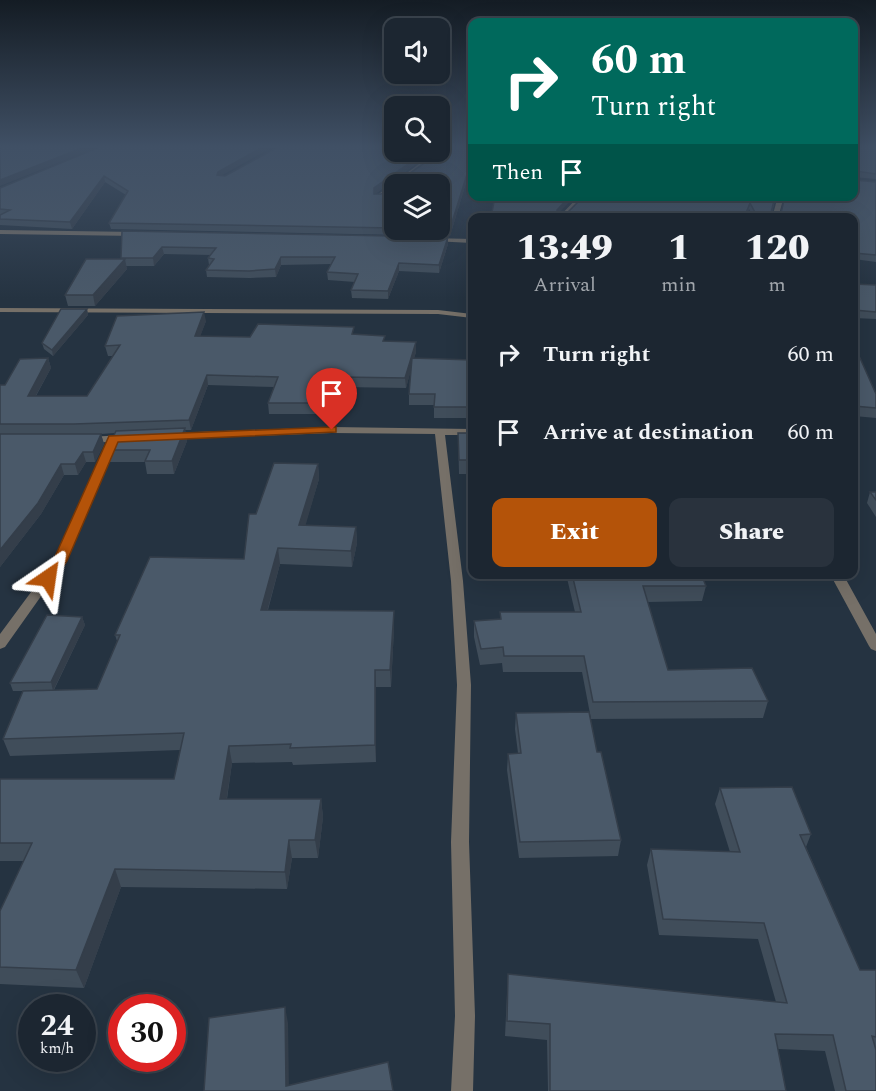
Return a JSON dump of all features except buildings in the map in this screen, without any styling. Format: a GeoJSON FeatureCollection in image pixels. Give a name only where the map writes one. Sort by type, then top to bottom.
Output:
{"type":"FeatureCollection","features":[{"type":"Feature","properties":{"kind":"street"},"geometry":{"type":"LineString","coordinates":[[566,213],[578,201]]}},
{"type":"Feature","properties":{"kind":"street"},"geometry":{"type":"LineString","coordinates":[[0,232],[151,234]]}},
{"type":"Feature","properties":{"kind":"street"},"geometry":{"type":"LineString","coordinates":[[450,240],[468,241]]}},
{"type":"Feature","properties":{"kind":"street"},"geometry":{"type":"LineString","coordinates":[[0,310],[438,312],[468,316]]}},
{"type":"Feature","properties":{"kind":"street"},"geometry":{"type":"LineString","coordinates":[[160,437],[332,430],[468,432]]}},
{"type":"Feature","properties":{"kind":"street"},"geometry":{"type":"LineString","coordinates":[[440,432],[457,581],[464,685],[460,842],[465,1016],[462,1091]]}},
{"type":"Feature","properties":{"kind":"street"},"geometry":{"type":"LineString","coordinates":[[77,440],[136,438]]}},
{"type":"Feature","properties":{"kind":"street"},"geometry":{"type":"LineString","coordinates":[[0,644],[60,561],[114,439]]}},
{"type":"Feature","properties":{"kind":"street"},"geometry":{"type":"LineString","coordinates":[[839,579],[876,646]]}},
{"type":"Feature","properties":{"kind":"route"},"geometry":{"type":"LineString","coordinates":[[48,578],[60,561],[114,439],[332,430]]}}]}
